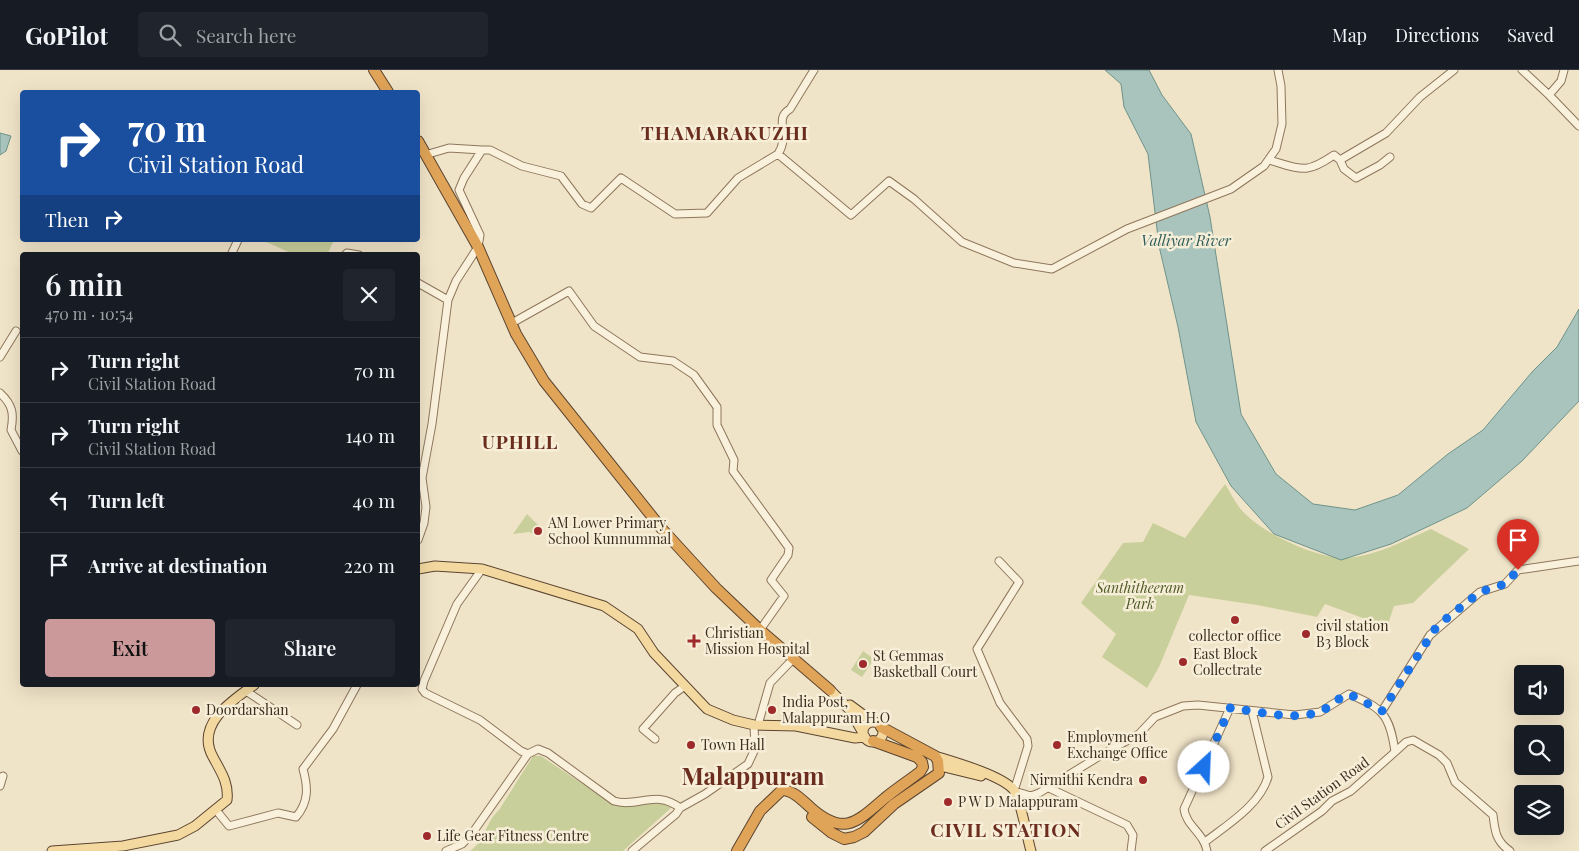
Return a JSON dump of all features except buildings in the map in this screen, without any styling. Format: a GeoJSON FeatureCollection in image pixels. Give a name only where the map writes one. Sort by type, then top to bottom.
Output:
{"type":"FeatureCollection","features":[{"type":"Feature","properties":{"kind":"highway"},"geometry":{"type":"LineString","coordinates":[[374,70],[387,90]]}},
{"type":"Feature","properties":{"kind":"highway"},"geometry":{"type":"LineString","coordinates":[[420,145],[478,247],[512,323],[544,381],[603,457],[668,535],[716,588],[760,630],[830,690]]}},
{"type":"Feature","properties":{"kind":"highway"},"geometry":{"type":"LineString","coordinates":[[775,796],[785,794],[794,799],[832,833],[844,838],[854,837],[864,832],[894,804],[935,777],[940,766],[935,756],[877,724]]}},
{"type":"Feature","properties":{"kind":"highway"},"geometry":{"type":"LineString","coordinates":[[737,851],[760,812],[782,790],[786,790],[819,815],[833,823],[842,825],[859,820],[887,796],[920,772],[923,767],[922,762],[917,757],[867,737]]}},
{"type":"Feature","properties":{"kind":"main road"},"geometry":{"type":"LineString","coordinates":[[420,569],[435,566],[482,570],[604,606],[638,629],[654,653],[707,709],[734,720],[756,725],[796,726],[855,738],[882,736],[877,724],[830,690]]}},
{"type":"Feature","properties":{"kind":"main road"},"geometry":{"type":"LineString","coordinates":[[52,851],[123,846],[178,835],[195,826],[216,810],[226,800],[228,792],[207,744],[209,729],[227,704],[251,687]]}},
{"type":"Feature","properties":{"kind":"main road"},"geometry":{"type":"LineString","coordinates":[[830,690],[850,710],[867,737]]}},
{"type":"Feature","properties":{"kind":"main road"},"geometry":{"type":"LineString","coordinates":[[867,737],[866,725],[877,724]]}},
{"type":"Feature","properties":{"kind":"main road"},"geometry":{"type":"LineString","coordinates":[[935,756],[1004,782],[1014,791],[1031,851]]}},
{"type":"Feature","properties":{"kind":"main road"},"geometry":{"type":"LineString","coordinates":[[940,766],[991,777]]}},
{"type":"Feature","properties":{"kind":"street"},"geometry":{"type":"LineString","coordinates":[[425,154],[449,148],[490,150],[522,166],[561,176],[582,204],[591,208],[621,178],[675,214],[707,213],[738,178],[778,154],[784,144],[785,136],[781,119],[784,113],[790,109],[814,70]]}},
{"type":"Feature","properties":{"kind":"street"},"geometry":{"type":"LineString","coordinates":[[778,154],[852,216],[889,181],[914,199],[962,242],[1014,263],[1052,268],[1127,229],[1231,189],[1257,171],[1276,150],[1282,124],[1281,86],[1278,70]]}},
{"type":"Feature","properties":{"kind":"street"},"geometry":{"type":"LineString","coordinates":[[1340,160],[1386,133],[1420,97],[1454,70]]}},
{"type":"Feature","properties":{"kind":"street"},"geometry":{"type":"LineString","coordinates":[[1522,70],[1579,126]]}},
{"type":"Feature","properties":{"kind":"street"},"geometry":{"type":"LineString","coordinates":[[1549,95],[1561,82],[1564,70]]}},
{"type":"Feature","properties":{"kind":"street"},"geometry":{"type":"LineString","coordinates":[[420,534],[424,523],[425,501],[422,478],[432,424],[448,300],[456,280],[478,247],[480,235],[459,190],[464,178],[482,150]]}},
{"type":"Feature","properties":{"kind":"street"},"geometry":{"type":"LineString","coordinates":[[1268,160],[1302,170],[1317,167],[1334,155],[1340,160],[1344,169],[1356,178],[1380,165],[1390,157]]}},
{"type":"Feature","properties":{"kind":"street"},"geometry":{"type":"LineString","coordinates":[[420,284],[448,300]]}},
{"type":"Feature","properties":{"kind":"street"},"geometry":{"type":"LineString","coordinates":[[512,323],[569,291],[594,326],[640,357],[673,361],[694,375],[717,407],[717,425],[734,460],[733,471],[789,548],[788,555],[770,580],[784,596],[760,630]]}},
{"type":"Feature","properties":{"kind":"street"},"geometry":{"type":"LineString","coordinates":[[0,357],[16,331]]}},
{"type":"Feature","properties":{"kind":"street"},"geometry":{"type":"LineString","coordinates":[[0,393],[9,402],[14,415],[11,430],[20,447]]}},
{"type":"Feature","properties":{"kind":"street"},"geometry":{"type":"LineString","coordinates":[[420,497],[425,501]]}},
{"type":"Feature","properties":{"kind":"street"},"geometry":{"type":"LineString","coordinates":[[999,561],[1019,582],[977,649],[1000,703],[1027,740],[1028,746],[1014,791],[1032,796],[1049,788],[1102,754],[1139,734],[1147,722],[1155,717],[1183,706],[1198,704],[1295,715],[1320,712],[1349,694],[1382,711],[1388,720],[1395,752]]}},
{"type":"Feature","properties":{"kind":"street"},"geometry":{"type":"LineString","coordinates":[[1382,711],[1430,635],[1480,592],[1505,584],[1518,570],[1579,562]]}},
{"type":"Feature","properties":{"kind":"street"},"geometry":{"type":"LineString","coordinates":[[482,570],[457,604],[422,689],[425,693],[480,720],[528,754]]}},
{"type":"Feature","properties":{"kind":"street"},"geometry":{"type":"LineString","coordinates":[[632,851],[676,814],[680,808],[705,794],[748,764],[755,749],[756,725],[770,682],[794,658]]}},
{"type":"Feature","properties":{"kind":"street"},"geometry":{"type":"LineString","coordinates":[[655,739],[643,729],[675,693],[684,686]]}},
{"type":"Feature","properties":{"kind":"street"},"geometry":{"type":"LineString","coordinates":[[216,810],[229,826],[278,813],[296,817],[303,808],[308,787],[303,769],[333,729],[356,687]]}},
{"type":"Feature","properties":{"kind":"street"},"geometry":{"type":"LineString","coordinates":[[246,691],[297,725]]}},
{"type":"Feature","properties":{"kind":"street"},"geometry":{"type":"LineString","coordinates":[[1207,851],[1206,842],[1185,817],[1184,809],[1230,708]]}},
{"type":"Feature","properties":{"kind":"street"},"geometry":{"type":"LineString","coordinates":[[1206,842],[1251,804],[1265,787],[1268,778],[1252,710]]}},
{"type":"Feature","properties":{"kind":"street","name":"Civil Station Road"},"geometry":{"type":"LineString","coordinates":[[1265,851],[1322,811],[1332,801],[1351,791],[1406,742],[1413,740],[1439,755],[1447,763],[1455,782],[1493,815],[1494,833],[1498,841],[1510,851]]}},
{"type":"Feature","properties":{"kind":"street"},"geometry":{"type":"LineString","coordinates":[[446,851],[462,844],[471,835],[528,754],[538,749],[548,753],[614,801],[624,804],[642,799],[667,800],[680,808]]}},
{"type":"Feature","properties":{"kind":"street"},"geometry":{"type":"LineString","coordinates":[[0,786],[3,776]]}},
{"type":"Feature","properties":{"kind":"street"},"geometry":{"type":"LineString","coordinates":[[1049,788],[1127,825],[1133,835],[1131,851]]}},
{"type":"Feature","properties":{"kind":"green space"},"geometry":{"type":"Polygon","coordinates":[[[266,242],[333,242],[328,252],[288,252],[266,242]]]}},
{"type":"Feature","properties":{"kind":"green space","name":"Santhitheeram Park"},"geometry":{"type":"Polygon","coordinates":[[[1225,484],[1247,516],[1272,534],[1302,548],[1332,557],[1344,558],[1366,555],[1388,548],[1431,529],[1469,549],[1413,603],[1394,606],[1387,627],[1325,604],[1317,617],[1257,605],[1189,595],[1159,667],[1147,688],[1102,657],[1116,634],[1081,603],[1123,543],[1143,542],[1153,523],[1185,538],[1225,484]]]}},
{"type":"Feature","properties":{"kind":"green space"},"geometry":{"type":"Polygon","coordinates":[[[527,514],[544,531],[538,536],[529,532],[513,534],[527,514]]]}},
{"type":"Feature","properties":{"kind":"green space","name":"St Gemmas Basketball Court"},"geometry":{"type":"Polygon","coordinates":[[[863,651],[874,659],[862,677],[851,670],[863,651]]]}},
{"type":"Feature","properties":{"kind":"green space"},"geometry":{"type":"Polygon","coordinates":[[[533,756],[541,756],[614,805],[650,803],[672,807],[623,851],[470,851],[479,842],[491,820],[533,756]]]}},
{"type":"Feature","properties":{"kind":"water","name":"Valliyar River"},"geometry":{"type":"Polygon","coordinates":[[[1105,70],[1149,70],[1162,95],[1191,134],[1210,217],[1241,414],[1276,474],[1313,504],[1355,510],[1398,495],[1448,454],[1483,430],[1532,372],[1557,347],[1579,309],[1579,401],[1522,461],[1467,508],[1391,544],[1341,560],[1274,534],[1231,486],[1196,422],[1178,327],[1159,246],[1148,154],[1124,107],[1121,84],[1105,70]]]}},
{"type":"Feature","properties":{"kind":"water"},"geometry":{"type":"Polygon","coordinates":[[[0,133],[11,136],[6,151],[0,155],[0,133]]]}},
{"type":"Feature","properties":{"kind":"place","name":"AM Lower Primary School Kunnummal"},"geometry":{"type":"Point","coordinates":[538,531]}},
{"type":"Feature","properties":{"kind":"place","name":"collector office"},"geometry":{"type":"Point","coordinates":[1235,620]}},
{"type":"Feature","properties":{"kind":"place","name":"civil station B3 Block"},"geometry":{"type":"Point","coordinates":[1306,634]}},
{"type":"Feature","properties":{"kind":"place","name":"Christian Mission Hospital"},"geometry":{"type":"Point","coordinates":[694,641]}},
{"type":"Feature","properties":{"kind":"place","name":"East Block Collectrate"},"geometry":{"type":"Point","coordinates":[1183,662]}},
{"type":"Feature","properties":{"kind":"place","name":"St Gemmas Basketball Court"},"geometry":{"type":"Point","coordinates":[863,664]}},
{"type":"Feature","properties":{"kind":"place","name":"Doordarshan"},"geometry":{"type":"Point","coordinates":[196,710]}},
{"type":"Feature","properties":{"kind":"place","name":"India Post, Malappuram H.O"},"geometry":{"type":"Point","coordinates":[772,710]}},
{"type":"Feature","properties":{"kind":"place","name":"Town Hall"},"geometry":{"type":"Point","coordinates":[691,745]}},
{"type":"Feature","properties":{"kind":"place","name":"Employment Exchange Office"},"geometry":{"type":"Point","coordinates":[1057,745]}},
{"type":"Feature","properties":{"kind":"place","name":"Nirmithi Kendra"},"geometry":{"type":"Point","coordinates":[1143,780]}},
{"type":"Feature","properties":{"kind":"place","name":"P W D Malappuram"},"geometry":{"type":"Point","coordinates":[948,802]}},
{"type":"Feature","properties":{"kind":"place","name":"Life Gear Fitness Centre"},"geometry":{"type":"Point","coordinates":[427,836]}},
{"type":"Feature","properties":{"kind":"district","name":"THAMARAKUZHI"},"geometry":{"type":"Point","coordinates":[725,133]}},
{"type":"Feature","properties":{"kind":"district","name":"UPHILL"},"geometry":{"type":"Point","coordinates":[520,442]}},
{"type":"Feature","properties":{"kind":"district","name":"Malappuram"},"geometry":{"type":"Point","coordinates":[753,777]}},
{"type":"Feature","properties":{"kind":"district","name":"CIVIL STATION"},"geometry":{"type":"Point","coordinates":[1006,830]}},
{"type":"Feature","properties":{"kind":"route"},"geometry":{"type":"LineString","coordinates":[[1204,767],[1230,708],[1295,715],[1307,714],[1320,712],[1344,695],[1349,694],[1382,711],[1437,626],[1480,592],[1505,584],[1518,570]]}}]}
